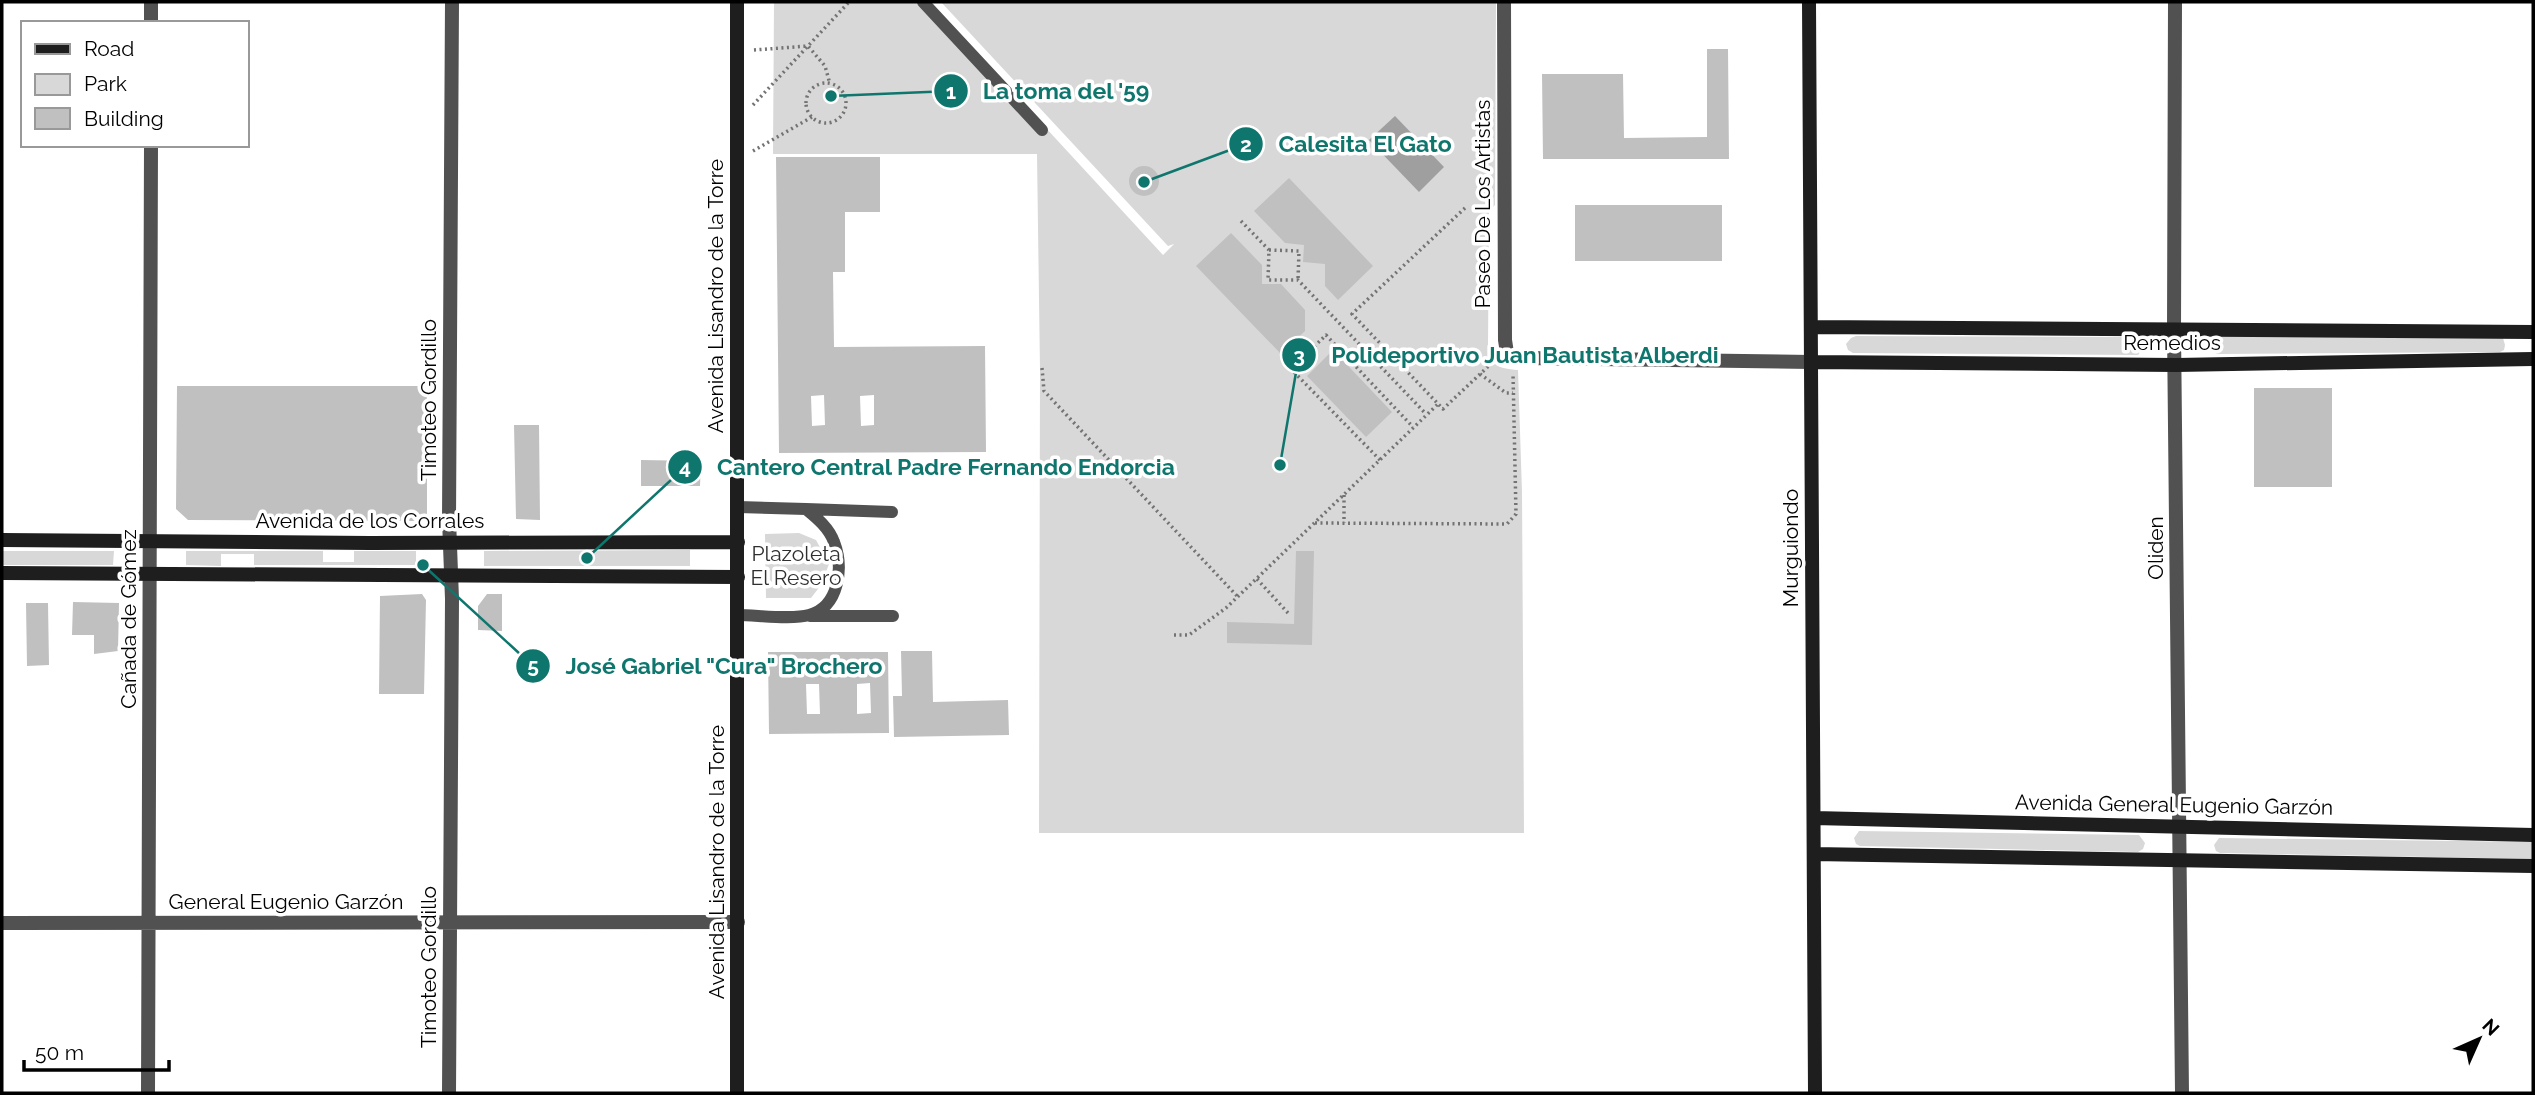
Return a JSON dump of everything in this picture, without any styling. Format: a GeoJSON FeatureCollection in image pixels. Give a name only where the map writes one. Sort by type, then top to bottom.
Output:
{"type":"FeatureCollection","features":[{"type":"Feature","properties":{"kind":"street"},"geometry":{"type":"LineString","coordinates":[[151,2],[151,21]]}},
{"type":"Feature","properties":{"kind":"street","name":"Timoteo Gordillo"},"geometry":{"type":"LineString","coordinates":[[449,1093],[452,2]]}},
{"type":"Feature","properties":{"kind":"street","name":"Avenida Lisandro de la Torre"},"geometry":{"type":"LineString","coordinates":[[737,2],[737,1093]]}},
{"type":"Feature","properties":{"kind":"street","name":"Paseo De Los Artistas"},"geometry":{"type":"LineString","coordinates":[[1504,2],[1509,353]]}},
{"type":"Feature","properties":{"kind":"street","name":"Murguiondo"},"geometry":{"type":"LineString","coordinates":[[1809,2],[1815,1093]]}},
{"type":"Feature","properties":{"kind":"street","name":"Oliden"},"geometry":{"type":"LineString","coordinates":[[2175,2],[2174,331],[2182,1093]]}},
{"type":"Feature","properties":{"kind":"street","name":"Cañada de Gómez"},"geometry":{"type":"LineString","coordinates":[[148,1093],[151,147]]}},
{"type":"Feature","properties":{"kind":"street","name":"Remedios"},"geometry":{"type":"LineString","coordinates":[[1811,327],[2533,332]]}},
{"type":"Feature","properties":{"kind":"street"},"geometry":{"type":"LineString","coordinates":[[1509,353],[1811,362]]}},
{"type":"Feature","properties":{"kind":"street","name":"Remedios"},"geometry":{"type":"LineString","coordinates":[[1811,362],[2176,365],[2533,359]]}},
{"type":"Feature","properties":{"kind":"street","name":"Avenida de los Corrales"},"geometry":{"type":"LineString","coordinates":[[2,540],[738,542]]}},
{"type":"Feature","properties":{"kind":"street"},"geometry":{"type":"LineString","coordinates":[[2,573],[738,577]]}},
{"type":"Feature","properties":{"kind":"street","name":"Avenida General Eugenio Garzón"},"geometry":{"type":"LineString","coordinates":[[1814,818],[2533,835]]}},
{"type":"Feature","properties":{"kind":"street"},"geometry":{"type":"LineString","coordinates":[[1814,853],[2533,866]]}},
{"type":"Feature","properties":{"kind":"street","name":"General Eugenio Garzón"},"geometry":{"type":"LineString","coordinates":[[2,923],[738,922]]}},
{"type":"Feature","properties":{"kind":"lane"},"geometry":{"type":"LineString","coordinates":[[923,2],[1042,130]]}},
{"type":"Feature","properties":{"kind":"lane"},"geometry":{"type":"LineString","coordinates":[[738,507],[892,512]]}},
{"type":"Feature","properties":{"kind":"lane"},"geometry":{"type":"LineString","coordinates":[[806,509],[828,531],[834,543],[838,563],[832,599],[821,610],[807,616]]}},
{"type":"Feature","properties":{"kind":"lane"},"geometry":{"type":"LineString","coordinates":[[738,615],[893,615]]}},
{"type":"Feature","properties":{"kind":"path"},"geometry":{"type":"LineString","coordinates":[[737,122],[849,2]]}},
{"type":"Feature","properties":{"kind":"path"},"geometry":{"type":"LineString","coordinates":[[737,51],[808,46]]}},
{"type":"Feature","properties":{"kind":"path"},"geometry":{"type":"LineString","coordinates":[[808,46],[825,66],[830,84]]}},
{"type":"Feature","properties":{"kind":"path"},"geometry":{"type":"LineString","coordinates":[[830,84],[841,91],[846,103],[841,116],[823,123],[812,117],[806,106],[808,94],[817,86],[830,84]]}},
{"type":"Feature","properties":{"kind":"path"},"geometry":{"type":"LineString","coordinates":[[737,160],[812,117]]}},
{"type":"Feature","properties":{"kind":"path"},"geometry":{"type":"LineString","coordinates":[[1465,208],[1352,314],[1443,410],[1480,374],[1509,353]]}},
{"type":"Feature","properties":{"kind":"path"},"geometry":{"type":"LineString","coordinates":[[1241,221],[1269,250],[1268,279],[1298,280],[1427,415]]}},
{"type":"Feature","properties":{"kind":"path"},"geometry":{"type":"LineString","coordinates":[[1269,250],[1299,250],[1298,280]]}},
{"type":"Feature","properties":{"kind":"path"},"geometry":{"type":"LineString","coordinates":[[1380,460],[1291,369],[1326,335],[1414,427]]}},
{"type":"Feature","properties":{"kind":"path"},"geometry":{"type":"LineString","coordinates":[[1315,523],[1507,524],[1516,514],[1513,393],[1509,353]]}},
{"type":"Feature","properties":{"kind":"path"},"geometry":{"type":"LineString","coordinates":[[1042,368],[1044,391],[1238,597]]}},
{"type":"Feature","properties":{"kind":"path"},"geometry":{"type":"LineString","coordinates":[[1480,374],[1506,393],[1513,393]]}},
{"type":"Feature","properties":{"kind":"path"},"geometry":{"type":"LineString","coordinates":[[1174,635],[1189,635],[1226,608],[1438,404]]}},
{"type":"Feature","properties":{"kind":"path"},"geometry":{"type":"LineString","coordinates":[[1344,495],[1344,523]]}},
{"type":"Feature","properties":{"kind":"path"},"geometry":{"type":"LineString","coordinates":[[1256,579],[1288,613]]}},
{"type":"Feature","properties":{"kind":"green space"},"geometry":{"type":"Polygon","coordinates":[[[774,2],[916,2],[1038,133],[1045,127],[1163,255],[1174,244],[1168,246],[941,2],[1496,2],[1495,205],[1489,212],[1488,346],[1497,365],[1518,370],[1522,492],[1524,833],[1039,833],[1040,370],[1037,154],[773,154],[774,2]]]}},
{"type":"Feature","properties":{"kind":"green space"},"geometry":{"type":"Polygon","coordinates":[[[1856,336],[2133,337],[2141,340],[2144,347],[2138,355],[1853,353],[1848,350],[1846,344],[1856,336]]]}},
{"type":"Feature","properties":{"kind":"green space"},"geometry":{"type":"Polygon","coordinates":[[[2220,336],[2503,338],[2505,345],[2500,352],[2217,354],[2212,351],[2210,344],[2220,336]]]}},
{"type":"Feature","properties":{"kind":"green space","name":"Plazoleta El Resero"},"geometry":{"type":"Polygon","coordinates":[[[799,533],[816,540],[829,564],[821,585],[811,598],[766,598],[765,534],[799,533]]]}},
{"type":"Feature","properties":{"kind":"green space"},"geometry":{"type":"Polygon","coordinates":[[[690,550],[690,566],[484,566],[484,551],[690,550]]]}},
{"type":"Feature","properties":{"kind":"green space"},"geometry":{"type":"Polygon","coordinates":[[[2,551],[114,551],[113,565],[2,565],[2,551]]]}},
{"type":"Feature","properties":{"kind":"green space"},"geometry":{"type":"Polygon","coordinates":[[[186,551],[323,551],[323,562],[354,562],[354,551],[416,551],[416,565],[254,565],[254,554],[221,554],[221,566],[186,565],[186,551]]]}},
{"type":"Feature","properties":{"kind":"green space"},"geometry":{"type":"Polygon","coordinates":[[[1859,831],[2139,835],[2145,843],[2143,849],[2138,852],[1860,846],[1854,838],[1859,831]]]}},
{"type":"Feature","properties":{"kind":"green space"},"geometry":{"type":"Polygon","coordinates":[[[2219,838],[2533,842],[2533,859],[2220,853],[2214,845],[2219,838]]]}},
{"type":"Feature","properties":{"kind":"shaded area"},"geometry":{"type":"Polygon","coordinates":[[[1395,116],[1444,167],[1419,192],[1369,140],[1395,116]]]}},
{"type":"Feature","properties":{"kind":"building"},"geometry":{"type":"Polygon","coordinates":[[[1707,49],[1728,49],[1729,159],[1543,159],[1542,74],[1623,74],[1624,138],[1707,137],[1707,49]]]}},
{"type":"Feature","properties":{"kind":"building"},"geometry":{"type":"Polygon","coordinates":[[[776,157],[880,157],[880,212],[845,212],[845,272],[833,272],[834,347],[985,346],[986,452],[779,453],[776,157]],[[824,395],[811,396],[812,426],[825,425],[824,395]],[[874,395],[860,396],[861,426],[874,425],[874,395]]]}},
{"type":"Feature","properties":{"kind":"building"},"geometry":{"type":"Polygon","coordinates":[[[1144,166],[1155,170],[1159,181],[1155,192],[1144,196],[1133,192],[1129,181],[1133,170],[1144,166]]]}},
{"type":"Feature","properties":{"kind":"building"},"geometry":{"type":"Polygon","coordinates":[[[1289,178],[1373,266],[1338,300],[1325,286],[1325,264],[1303,262],[1304,245],[1285,243],[1254,211],[1289,178]]]}},
{"type":"Feature","properties":{"kind":"building"},"geometry":{"type":"Polygon","coordinates":[[[1575,205],[1722,205],[1722,261],[1575,261],[1575,205]]]}},
{"type":"Feature","properties":{"kind":"building"},"geometry":{"type":"Polygon","coordinates":[[[1231,233],[1262,265],[1262,284],[1281,284],[1305,310],[1305,331],[1281,354],[1196,266],[1231,233]]]}},
{"type":"Feature","properties":{"kind":"building"},"geometry":{"type":"Polygon","coordinates":[[[1333,350],[1392,412],[1366,437],[1307,376],[1333,350]]]}},
{"type":"Feature","properties":{"kind":"building"},"geometry":{"type":"Polygon","coordinates":[[[177,386],[427,386],[427,516],[421,521],[188,520],[176,509],[177,386]]]}},
{"type":"Feature","properties":{"kind":"building"},"geometry":{"type":"Polygon","coordinates":[[[2254,388],[2332,388],[2332,487],[2254,487],[2254,388]]]}},
{"type":"Feature","properties":{"kind":"building"},"geometry":{"type":"Polygon","coordinates":[[[514,425],[539,425],[540,520],[516,519],[514,425]]]}},
{"type":"Feature","properties":{"kind":"building"},"geometry":{"type":"Polygon","coordinates":[[[641,460],[701,461],[700,486],[641,486],[641,460]]]}},
{"type":"Feature","properties":{"kind":"building"},"geometry":{"type":"Polygon","coordinates":[[[1296,551],[1314,551],[1312,645],[1227,643],[1227,622],[1294,624],[1296,551]]]}},
{"type":"Feature","properties":{"kind":"building"},"geometry":{"type":"Polygon","coordinates":[[[422,594],[426,600],[424,694],[379,694],[380,596],[422,594]]]}},
{"type":"Feature","properties":{"kind":"building"},"geometry":{"type":"Polygon","coordinates":[[[487,594],[502,594],[502,631],[478,630],[478,606],[487,594]]]}},
{"type":"Feature","properties":{"kind":"building"},"geometry":{"type":"Polygon","coordinates":[[[73,602],[119,603],[118,651],[94,654],[94,635],[72,635],[73,602]]]}},
{"type":"Feature","properties":{"kind":"building"},"geometry":{"type":"Polygon","coordinates":[[[26,603],[48,603],[49,665],[27,666],[26,603]]]}},
{"type":"Feature","properties":{"kind":"building"},"geometry":{"type":"Polygon","coordinates":[[[901,651],[932,651],[933,702],[1008,700],[1009,735],[894,737],[893,696],[902,696],[901,651]]]}},
{"type":"Feature","properties":{"kind":"building"},"geometry":{"type":"Polygon","coordinates":[[[768,652],[888,652],[889,733],[769,734],[768,652]],[[870,683],[857,684],[857,714],[871,713],[870,683]],[[806,684],[807,714],[820,714],[819,684],[806,684]]]}},
{"type":"Feature","properties":{"kind":"place","name":"La toma del '59"},"geometry":{"type":"Point","coordinates":[831,96]}},
{"type":"Feature","properties":{"kind":"place","name":"Calesita El Gato"},"geometry":{"type":"Point","coordinates":[1144,182]}},
{"type":"Feature","properties":{"kind":"place","name":"Polideportivo Juan Bautista Alberdi"},"geometry":{"type":"Point","coordinates":[1280,465]}},
{"type":"Feature","properties":{"kind":"place","name":"Cantero Central Padre Fernando Endorcia"},"geometry":{"type":"Point","coordinates":[587,558]}},
{"type":"Feature","properties":{"kind":"place","name":"José Gabriel \"Cura\" Brochero"},"geometry":{"type":"Point","coordinates":[423,565]}}]}
